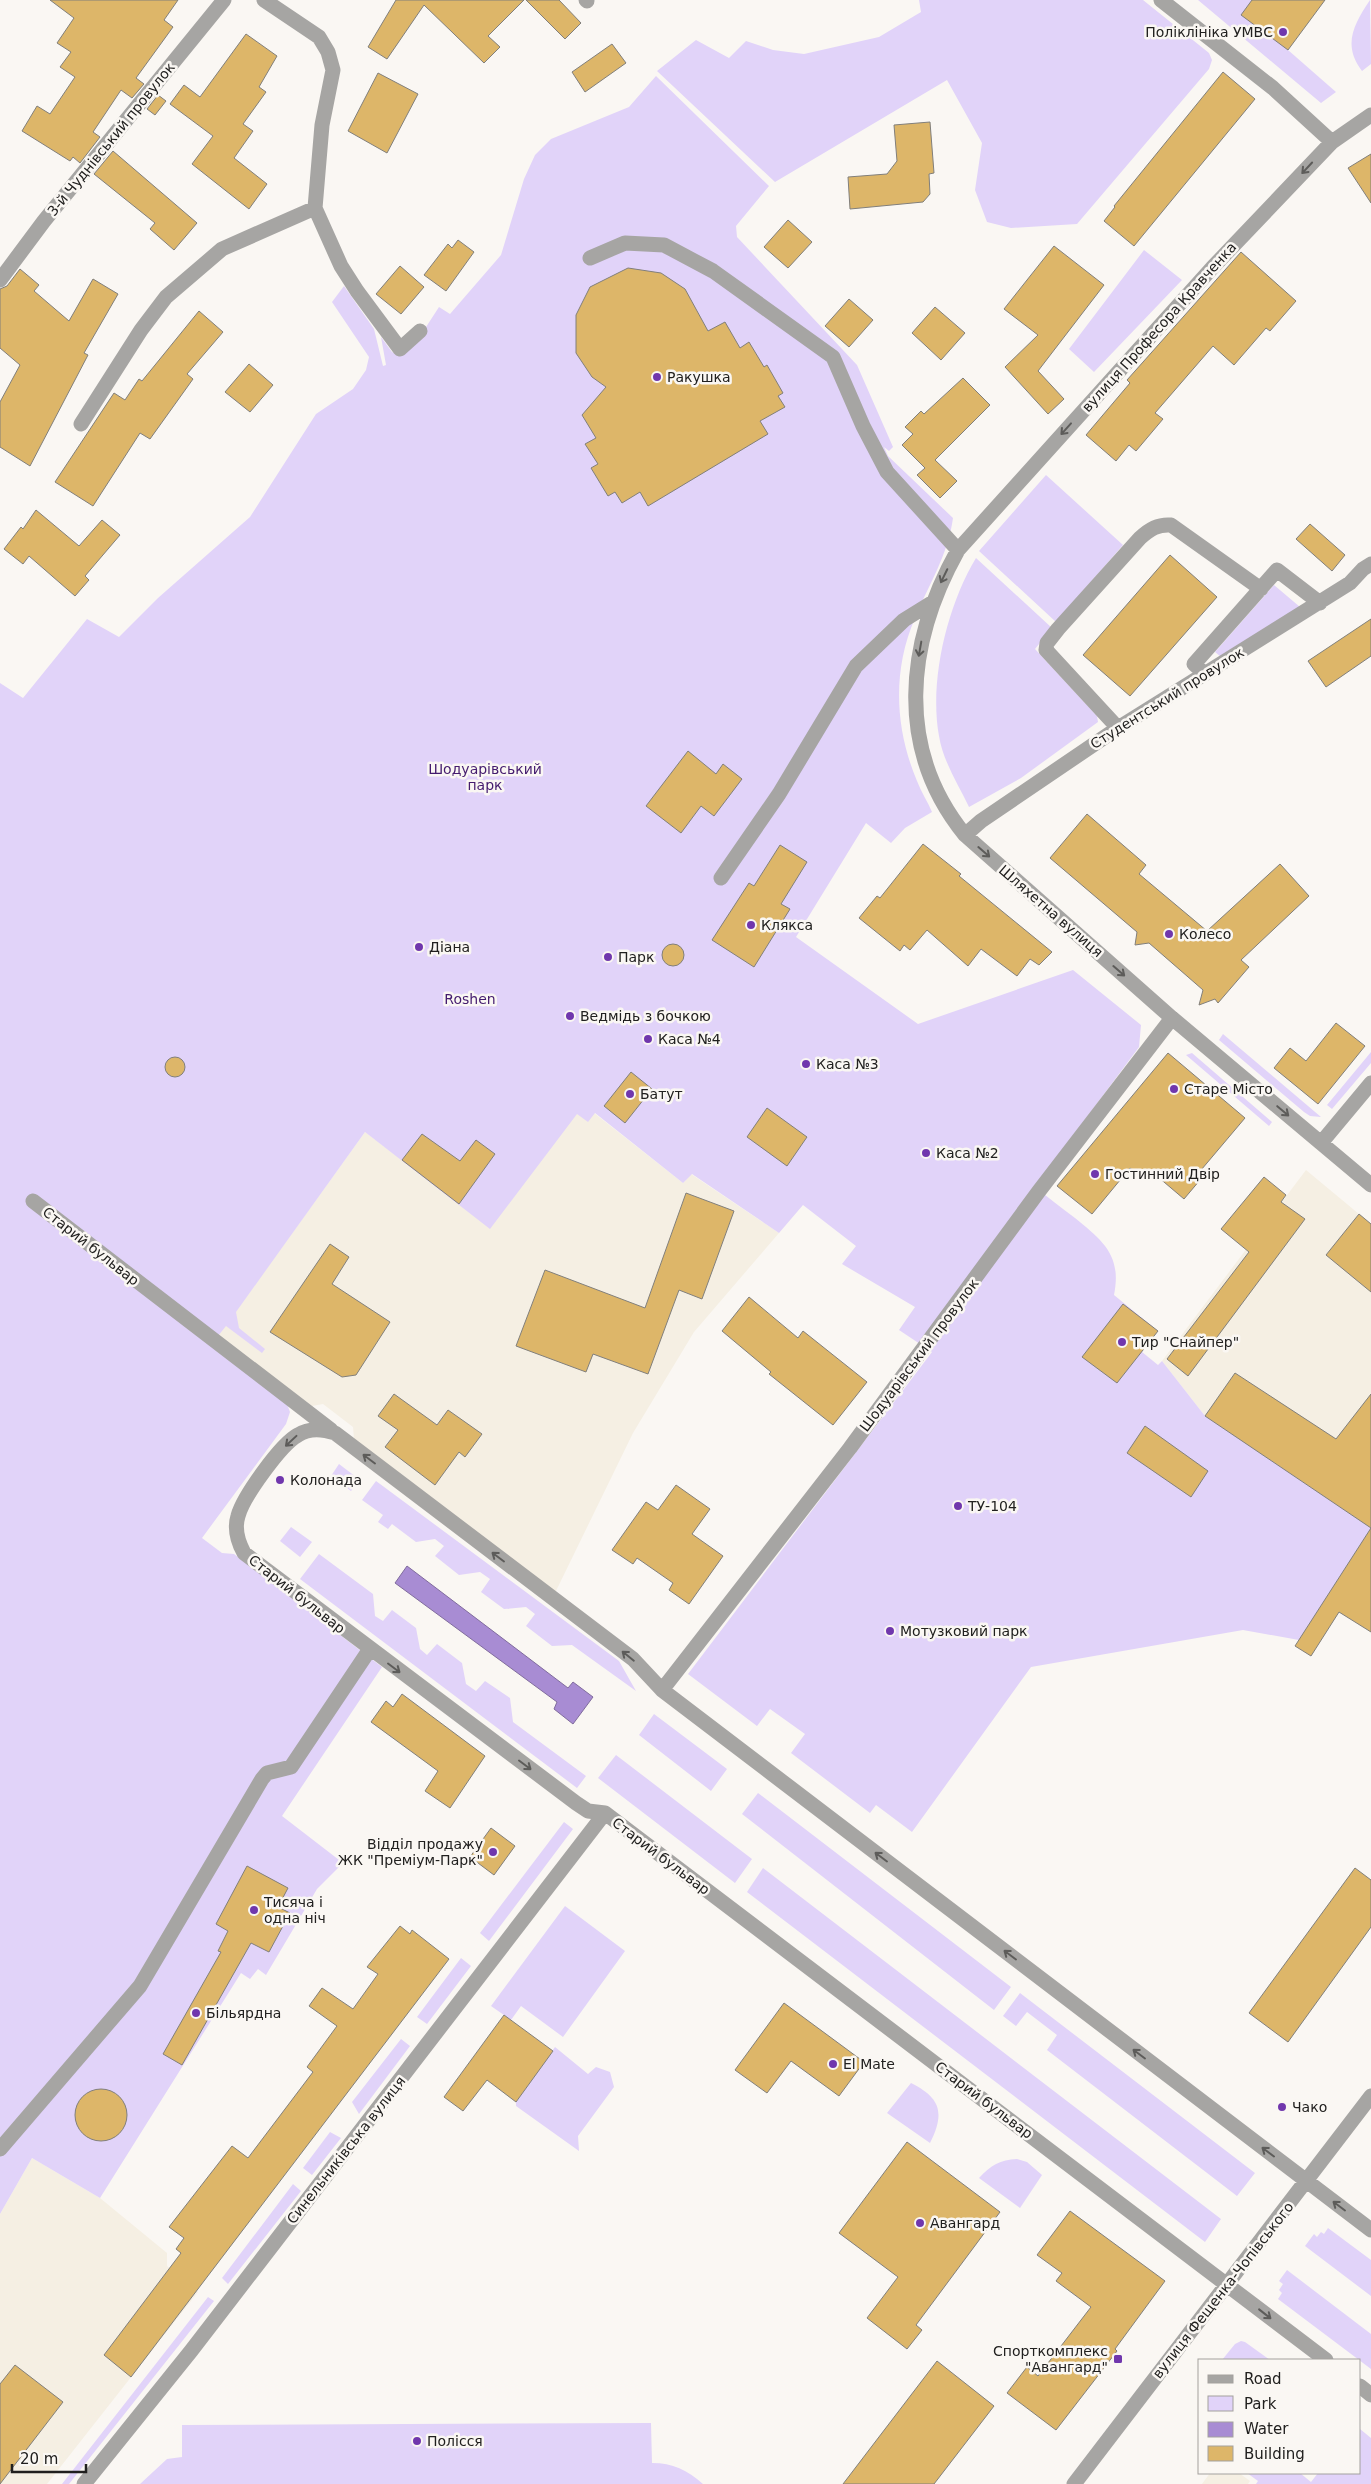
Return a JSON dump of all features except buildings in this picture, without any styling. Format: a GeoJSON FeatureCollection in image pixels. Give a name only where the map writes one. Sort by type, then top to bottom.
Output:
{"type":"FeatureCollection","features":[{"type":"Feature","properties":{"kind":"street","name":"3-й Чуднівський провулок"},"geometry":{"type":"LineString","coordinates":[[0,280],[44,221],[224,0]]}},
{"type":"Feature","properties":{"kind":"street"},"geometry":{"type":"LineString","coordinates":[[264,0],[319,37],[328,52],[333,70],[322,126],[315,208],[341,266],[400,349],[420,331]]}},
{"type":"Feature","properties":{"kind":"street"},"geometry":{"type":"LineString","coordinates":[[1161,0],[1273,88],[1332,142]]}},
{"type":"Feature","properties":{"kind":"street","name":"вулиця Професора Кравченка"},"geometry":{"type":"LineString","coordinates":[[958,550],[1212,268],[1332,142],[1371,114]]}},
{"type":"Feature","properties":{"kind":"street"},"geometry":{"type":"LineString","coordinates":[[81,424],[141,330],[166,297],[222,249],[315,208]]}},
{"type":"Feature","properties":{"kind":"street"},"geometry":{"type":"LineString","coordinates":[[590,258],[624,243],[664,245],[713,271],[833,357],[863,426],[887,472],[958,550]]}},
{"type":"Feature","properties":{"kind":"street"},"geometry":{"type":"LineString","coordinates":[[1118,728],[1046,650],[1047,643],[1058,629],[1140,538],[1151,528],[1162,524],[1171,525],[1261,589]]}},
{"type":"Feature","properties":{"kind":"street","name":"Шляхетна вулиця"},"geometry":{"type":"LineString","coordinates":[[958,550],[940,582],[933,602],[923,635],[916,675],[915,703],[918,740],[939,798],[965,835],[1172,1018],[1371,1185]]}},
{"type":"Feature","properties":{"kind":"street","name":"Студентський провулок"},"geometry":{"type":"LineString","coordinates":[[965,835],[981,821],[1118,728],[1350,583],[1363,569],[1371,564]]}},
{"type":"Feature","properties":{"kind":"street"},"geometry":{"type":"LineString","coordinates":[[1205,674],[1194,664],[1277,570],[1320,603]]}},
{"type":"Feature","properties":{"kind":"street"},"geometry":{"type":"LineString","coordinates":[[721,878],[779,794],[856,666],[904,620],[933,602]]}},
{"type":"Feature","properties":{"kind":"street","name":"Шодуарівський провулок"},"geometry":{"type":"LineString","coordinates":[[662,1690],[850,1448],[1039,1191],[1172,1018]]}},
{"type":"Feature","properties":{"kind":"street"},"geometry":{"type":"LineString","coordinates":[[1320,1143],[1371,1083]]}},
{"type":"Feature","properties":{"kind":"street","name":"Старий бульвар"},"geometry":{"type":"LineString","coordinates":[[33,1201],[335,1433]]}},
{"type":"Feature","properties":{"kind":"street","name":"Старий бульвар"},"geometry":{"type":"LineString","coordinates":[[335,1433],[324,1429],[298,1434],[268,1466],[245,1500],[238,1516],[236,1534],[244,1553],[370,1650],[576,1803],[588,1811],[605,1813],[1325,2359]]}},
{"type":"Feature","properties":{"kind":"street"},"geometry":{"type":"LineString","coordinates":[[335,1433],[633,1659],[662,1690],[1371,2230]]}},
{"type":"Feature","properties":{"kind":"street"},"geometry":{"type":"LineString","coordinates":[[0,2149],[140,1986],[262,1779],[267,1773],[291,1767],[370,1650]]}},
{"type":"Feature","properties":{"kind":"street","name":"Синельниківська вулиця"},"geometry":{"type":"LineString","coordinates":[[84,2484],[191,2351],[605,1813]]}},
{"type":"Feature","properties":{"kind":"street","name":"вулиця Фещенка-Чопівського"},"geometry":{"type":"LineString","coordinates":[[1074,2484],[1371,2096]]}},
{"type":"Feature","properties":{"kind":"street"},"geometry":{"type":"LineString","coordinates":[[1361,2387],[1371,2395]]}},
{"type":"Feature","properties":{"kind":"shaded area"},"geometry":{"type":"Polygon","coordinates":[[[577,1113],[594,1113],[683,1183],[691,1174],[779,1233],[694,1332],[633,1433],[555,1593],[354,1439],[353,1427],[323,1404],[312,1406],[218,1336],[365,1132],[402,1160],[536,1165],[577,1113]]]}},
{"type":"Feature","properties":{"kind":"shaded area"},"geometry":{"type":"Polygon","coordinates":[[[1306,1170],[1371,1224],[1371,1485],[1349,1514],[1205,1416],[1162,1361],[1306,1170]]]}},
{"type":"Feature","properties":{"kind":"shaded area"},"geometry":{"type":"Polygon","coordinates":[[[32,2158],[100,2198],[167,2253],[167,2266],[198,2292],[47,2484],[0,2484],[0,2214],[32,2158]]]}},
{"type":"Feature","properties":{"kind":"shaded area"},"geometry":{"type":"Polygon","coordinates":[[[1209,2474],[1240,2474],[1250,2481],[1248,2484],[1202,2484],[1209,2474]]]}},
{"type":"Feature","properties":{"kind":"green space"},"geometry":{"type":"Polygon","coordinates":[[[919,0],[1143,0],[1209,53],[1212,60],[1209,69],[1077,224],[1011,228],[987,222],[975,190],[982,143],[947,80],[775,182],[657,71],[696,40],[729,58],[746,41],[773,50],[804,54],[879,37],[921,12],[919,0]]]}},
{"type":"Feature","properties":{"kind":"green space"},"geometry":{"type":"Polygon","coordinates":[[[1198,0],[1252,0],[1288,50],[1336,92],[1321,103],[1198,0]]]}},
{"type":"Feature","properties":{"kind":"green space"},"geometry":{"type":"Polygon","coordinates":[[[1370,0],[1371,64],[1362,71],[1353,52],[1352,35],[1359,18],[1370,0]]]}},
{"type":"Feature","properties":{"kind":"green space","name":"Шодуарівський парк"},"geometry":{"type":"Polygon","coordinates":[[[656,76],[769,186],[736,226],[737,237],[857,365],[893,447],[889,451],[884,447],[888,456],[953,518],[947,544],[908,638],[900,679],[899,700],[904,741],[920,789],[932,812],[905,828],[891,843],[866,823],[796,937],[918,1024],[1073,970],[1141,1025],[1139,1047],[1035,1187],[1085,1226],[1108,1250],[1113,1259],[1115,1269],[1114,1295],[1158,1331],[1142,1352],[1158,1365],[1162,1361],[1205,1416],[1371,1528],[1299,1640],[1243,1630],[1031,1667],[912,1832],[876,1805],[870,1813],[791,1753],[805,1734],[770,1709],[757,1726],[688,1674],[932,1352],[899,1330],[915,1307],[842,1264],[856,1246],[803,1205],[779,1233],[692,1174],[683,1183],[595,1113],[588,1122],[577,1114],[490,1229],[365,1132],[236,1312],[239,1328],[265,1349],[262,1353],[226,1326],[218,1336],[287,1404],[290,1412],[286,1424],[202,1538],[222,1553],[234,1554],[382,1667],[282,1816],[343,1863],[317,1889],[266,1975],[258,1969],[250,1979],[241,1973],[100,2198],[32,2158],[0,2214],[0,683],[23,698],[87,619],[119,637],[158,598],[250,517],[316,414],[353,389],[366,370],[369,357],[332,302],[344,286],[374,329],[383,366],[386,365],[381,337],[392,352],[398,355],[415,344],[439,307],[450,314],[501,255],[524,179],[535,155],[551,139],[629,107],[656,76]]]}},
{"type":"Feature","properties":{"kind":"green space"},"geometry":{"type":"Polygon","coordinates":[[[1144,250],[1182,280],[1094,372],[1069,349],[1144,250]]]}},
{"type":"Feature","properties":{"kind":"green space"},"geometry":{"type":"Polygon","coordinates":[[[1046,475],[1123,545],[1056,622],[979,551],[1046,475]]]}},
{"type":"Feature","properties":{"kind":"green space"},"geometry":{"type":"Polygon","coordinates":[[[976,558],[1052,628],[1035,649],[1097,716],[1098,722],[1021,778],[969,807],[947,763],[941,745],[936,692],[943,644],[949,621],[966,577],[976,558]]]}},
{"type":"Feature","properties":{"kind":"green space"},"geometry":{"type":"Polygon","coordinates":[[[1274,585],[1300,607],[1221,657],[1215,652],[1274,585]]]}},
{"type":"Feature","properties":{"kind":"green space"},"geometry":{"type":"Polygon","coordinates":[[[1223,1034],[1321,1117],[1310,1116],[1304,1112],[1219,1040],[1223,1034]]]}},
{"type":"Feature","properties":{"kind":"green space"},"geometry":{"type":"Polygon","coordinates":[[[1371,1052],[1371,1063],[1332,1109],[1327,1105],[1371,1052]]]}},
{"type":"Feature","properties":{"kind":"green space"},"geometry":{"type":"Polygon","coordinates":[[[1192,1053],[1272,1122],[1269,1126],[1186,1055],[1192,1053]]]}},
{"type":"Feature","properties":{"kind":"green space"},"geometry":{"type":"Polygon","coordinates":[[[339,1464],[360,1480],[351,1491],[331,1476],[339,1464]]]}},
{"type":"Feature","properties":{"kind":"green space"},"geometry":{"type":"Polygon","coordinates":[[[376,1481],[619,1661],[636,1691],[572,1645],[552,1646],[526,1626],[535,1614],[526,1607],[504,1609],[481,1592],[490,1579],[480,1572],[459,1575],[435,1556],[444,1546],[435,1539],[416,1542],[392,1524],[388,1529],[378,1522],[383,1515],[362,1500],[376,1481]]]}},
{"type":"Feature","properties":{"kind":"green space"},"geometry":{"type":"Polygon","coordinates":[[[291,1527],[312,1542],[300,1557],[280,1541],[291,1527]]]}},
{"type":"Feature","properties":{"kind":"green space"},"geometry":{"type":"Polygon","coordinates":[[[319,1554],[373,1594],[375,1616],[383,1621],[392,1610],[416,1628],[420,1649],[427,1655],[437,1644],[462,1663],[466,1684],[476,1691],[485,1681],[510,1698],[513,1722],[586,1776],[577,1788],[300,1579],[319,1554]]]}},
{"type":"Feature","properties":{"kind":"green space"},"geometry":{"type":"Polygon","coordinates":[[[654,1714],[727,1769],[711,1791],[639,1735],[654,1714]]]}},
{"type":"Feature","properties":{"kind":"green space"},"geometry":{"type":"Polygon","coordinates":[[[616,1755],[752,1859],[735,1883],[598,1778],[616,1755]]]}},
{"type":"Feature","properties":{"kind":"green space"},"geometry":{"type":"Polygon","coordinates":[[[758,1793],[1011,1987],[994,2010],[742,1814],[758,1793]]]}},
{"type":"Feature","properties":{"kind":"green space"},"geometry":{"type":"Polygon","coordinates":[[[564,1822],[573,1829],[489,1941],[480,1933],[564,1822]]]}},
{"type":"Feature","properties":{"kind":"green space"},"geometry":{"type":"Polygon","coordinates":[[[763,1868],[1221,2219],[1205,2242],[747,1892],[763,1868]]]}},
{"type":"Feature","properties":{"kind":"green space"},"geometry":{"type":"Polygon","coordinates":[[[565,1906],[625,1951],[563,2037],[521,2006],[511,2020],[491,2006],[565,1906]]]}},
{"type":"Feature","properties":{"kind":"green space"},"geometry":{"type":"Polygon","coordinates":[[[461,1958],[471,1966],[427,2024],[417,2017],[461,1958]]]}},
{"type":"Feature","properties":{"kind":"green space"},"geometry":{"type":"Polygon","coordinates":[[[1020,1993],[1255,2173],[1237,2196],[1047,2050],[1057,2035],[1027,2012],[1016,2026],[1003,2016],[1020,1993]]]}},
{"type":"Feature","properties":{"kind":"green space"},"geometry":{"type":"Polygon","coordinates":[[[401,2039],[410,2046],[359,2114],[352,2102],[401,2039]]]}},
{"type":"Feature","properties":{"kind":"green space"},"geometry":{"type":"Polygon","coordinates":[[[555,2047],[588,2074],[596,2067],[610,2072],[614,2087],[578,2136],[579,2151],[516,2106],[516,2102],[555,2047]]]}},
{"type":"Feature","properties":{"kind":"green space"},"geometry":{"type":"Polygon","coordinates":[[[911,2083],[929,2094],[937,2107],[938,2123],[930,2143],[887,2113],[911,2083]]]}},
{"type":"Feature","properties":{"kind":"green space"},"geometry":{"type":"Polygon","coordinates":[[[330,2132],[341,2138],[312,2175],[303,2168],[330,2132]]]}},
{"type":"Feature","properties":{"kind":"green space"},"geometry":{"type":"Polygon","coordinates":[[[1017,2159],[1027,2162],[1042,2175],[1020,2208],[979,2178],[996,2164],[1017,2159]]]}},
{"type":"Feature","properties":{"kind":"green space"},"geometry":{"type":"Polygon","coordinates":[[[293,2184],[301,2191],[228,2284],[222,2278],[293,2184]]]}},
{"type":"Feature","properties":{"kind":"green space"},"geometry":{"type":"Polygon","coordinates":[[[1328,2228],[1371,2260],[1371,2296],[1305,2246],[1314,2234],[1317,2237],[1321,2232],[1324,2234],[1328,2228]]]}},
{"type":"Feature","properties":{"kind":"green space"},"geometry":{"type":"Polygon","coordinates":[[[1287,2270],[1371,2334],[1371,2369],[1361,2361],[1361,2359],[1358,2359],[1278,2299],[1282,2293],[1279,2290],[1283,2284],[1279,2281],[1287,2270]]]}},
{"type":"Feature","properties":{"kind":"green space"},"geometry":{"type":"Polygon","coordinates":[[[208,2297],[214,2301],[69,2484],[62,2484],[208,2297]]]}},
{"type":"Feature","properties":{"kind":"green space"},"geometry":{"type":"Polygon","coordinates":[[[1241,2341],[1245,2342],[1269,2359],[1223,2359],[1235,2344],[1241,2341]]]}},
{"type":"Feature","properties":{"kind":"green space","name":"Полісся"},"geometry":{"type":"Polygon","coordinates":[[[651,2423],[652,2463],[667,2464],[679,2468],[703,2484],[140,2484],[167,2459],[182,2457],[182,2425],[651,2423]]]}},
{"type":"Feature","properties":{"kind":"green space"},"geometry":{"type":"Polygon","coordinates":[[[1361,2430],[1371,2438],[1371,2484],[1256,2484],[1258,2481],[1248,2474],[1301,2474],[1311,2482],[1317,2474],[1361,2474],[1361,2430]]]}},
{"type":"Feature","properties":{"kind":"water"},"geometry":{"type":"Polygon","coordinates":[[[407,1566],[568,1688],[573,1682],[593,1697],[573,1724],[554,1709],[557,1702],[395,1583],[407,1566]]]}},
{"type":"Feature","properties":{"kind":"place","name":"Поліклініка УМВС"},"geometry":{"type":"Point","coordinates":[1283,32]}},
{"type":"Feature","properties":{"kind":"place","name":"Ракушка"},"geometry":{"type":"Point","coordinates":[657,377]}},
{"type":"Feature","properties":{"kind":"place","name":"Клякса"},"geometry":{"type":"Point","coordinates":[751,925]}},
{"type":"Feature","properties":{"kind":"place","name":"Колесо"},"geometry":{"type":"Point","coordinates":[1169,934]}},
{"type":"Feature","properties":{"kind":"place","name":"Діана"},"geometry":{"type":"Point","coordinates":[419,947]}},
{"type":"Feature","properties":{"kind":"place","name":"Парк"},"geometry":{"type":"Point","coordinates":[608,957]}},
{"type":"Feature","properties":{"kind":"place","name":"Ведмідь з бочкою"},"geometry":{"type":"Point","coordinates":[570,1016]}},
{"type":"Feature","properties":{"kind":"place","name":"Каса №4"},"geometry":{"type":"Point","coordinates":[648,1039]}},
{"type":"Feature","properties":{"kind":"place","name":"Каса №3"},"geometry":{"type":"Point","coordinates":[806,1064]}},
{"type":"Feature","properties":{"kind":"place","name":"Старе Місто"},"geometry":{"type":"Point","coordinates":[1174,1089]}},
{"type":"Feature","properties":{"kind":"place","name":"Батут"},"geometry":{"type":"Point","coordinates":[630,1094]}},
{"type":"Feature","properties":{"kind":"place","name":"Каса №2"},"geometry":{"type":"Point","coordinates":[926,1153]}},
{"type":"Feature","properties":{"kind":"place","name":"Гостинний Двір"},"geometry":{"type":"Point","coordinates":[1095,1174]}},
{"type":"Feature","properties":{"kind":"place","name":"Тир \"Снайпер\""},"geometry":{"type":"Point","coordinates":[1122,1342]}},
{"type":"Feature","properties":{"kind":"place","name":"Колонада"},"geometry":{"type":"Point","coordinates":[280,1480]}},
{"type":"Feature","properties":{"kind":"place","name":"ТУ-104"},"geometry":{"type":"Point","coordinates":[958,1506]}},
{"type":"Feature","properties":{"kind":"place","name":"Мотузковий парк"},"geometry":{"type":"Point","coordinates":[890,1631]}},
{"type":"Feature","properties":{"kind":"place","name":"Відділ продажу ЖК \"Преміум-Парк\""},"geometry":{"type":"Point","coordinates":[493,1852]}},
{"type":"Feature","properties":{"kind":"place","name":"Тисяча і одна ніч"},"geometry":{"type":"Point","coordinates":[254,1910]}},
{"type":"Feature","properties":{"kind":"place","name":"Більярдна"},"geometry":{"type":"Point","coordinates":[196,2013]}},
{"type":"Feature","properties":{"kind":"place","name":"El Mate"},"geometry":{"type":"Point","coordinates":[833,2064]}},
{"type":"Feature","properties":{"kind":"place","name":"Чако"},"geometry":{"type":"Point","coordinates":[1282,2107]}},
{"type":"Feature","properties":{"kind":"place","name":"Авангард"},"geometry":{"type":"Point","coordinates":[920,2223]}},
{"type":"Feature","properties":{"kind":"place","name":"Спорткомплекс \"Авангард\""},"geometry":{"type":"Point","coordinates":[1118,2359]}},
{"type":"Feature","properties":{"kind":"place","name":"Полісся"},"geometry":{"type":"Point","coordinates":[417,2441]}},
{"type":"Feature","properties":{"kind":"park label","name":"Roshen"},"geometry":{"type":"Point","coordinates":[470,999]}}]}
